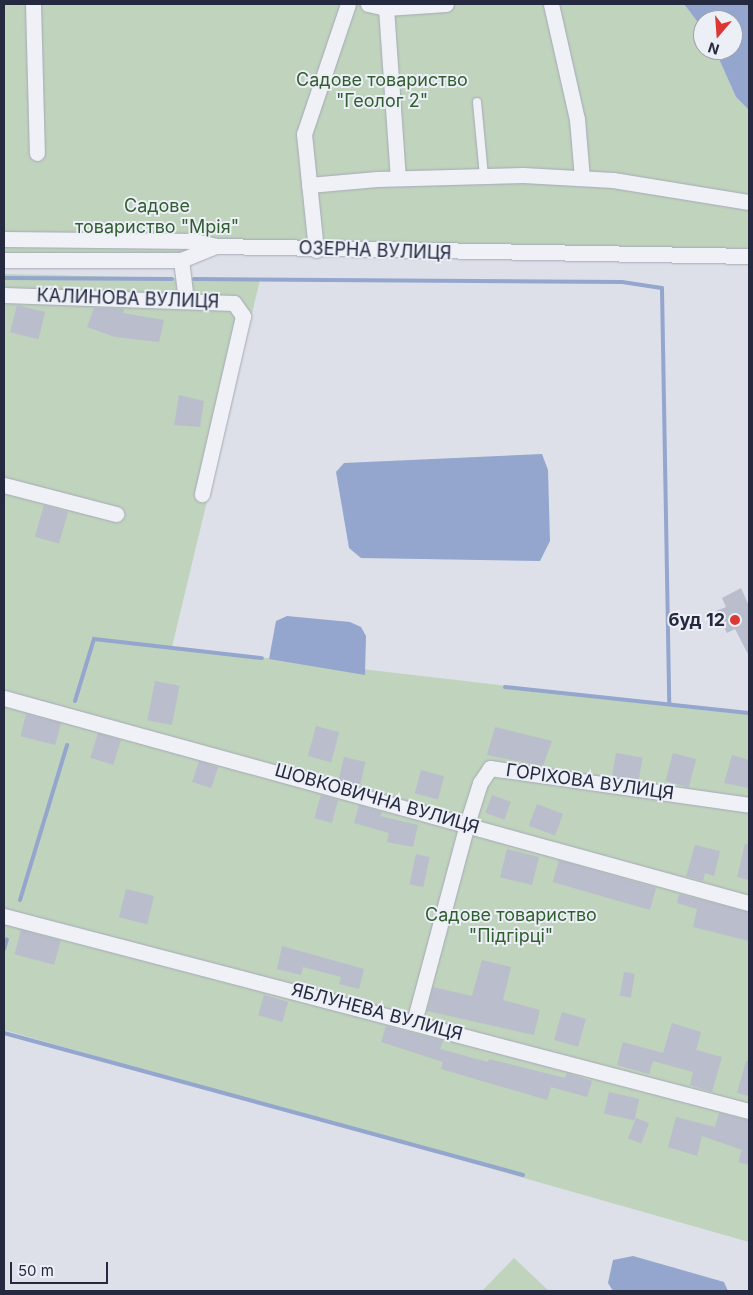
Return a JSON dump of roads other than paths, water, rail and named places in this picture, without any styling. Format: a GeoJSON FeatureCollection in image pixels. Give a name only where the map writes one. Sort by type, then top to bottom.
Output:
{"type":"FeatureCollection","features":[{"type":"Feature","properties":{"kind":"street"},"geometry":{"type":"LineString","coordinates":[[32,4],[37,153]]}},
{"type":"Feature","properties":{"kind":"street"},"geometry":{"type":"LineString","coordinates":[[316,250],[304,134],[348,4]]}},
{"type":"Feature","properties":{"kind":"street"},"geometry":{"type":"LineString","coordinates":[[368,4],[386,8],[446,4]]}},
{"type":"Feature","properties":{"kind":"street"},"geometry":{"type":"LineString","coordinates":[[551,4],[577,119],[582,178]]}},
{"type":"Feature","properties":{"kind":"street"},"geometry":{"type":"LineString","coordinates":[[386,8],[398,178]]}},
{"type":"Feature","properties":{"kind":"street"},"geometry":{"type":"LineString","coordinates":[[309,185],[398,178],[484,176],[582,178],[749,202]]}},
{"type":"Feature","properties":{"kind":"street"},"geometry":{"type":"LineString","coordinates":[[4,239],[196,241],[216,246]]}},
{"type":"Feature","properties":{"kind":"street","name":"ОЗЕРНА ВУЛИЦЯ"},"geometry":{"type":"LineString","coordinates":[[4,260],[181,260],[216,246],[316,250],[749,256]]}},
{"type":"Feature","properties":{"kind":"street"},"geometry":{"type":"LineString","coordinates":[[181,260],[186,300]]}},
{"type":"Feature","properties":{"kind":"street","name":"КАЛИНОВА ВУЛИЦЯ"},"geometry":{"type":"LineString","coordinates":[[4,295],[234,303],[243,316],[202,494]]}},
{"type":"Feature","properties":{"kind":"street"},"geometry":{"type":"LineString","coordinates":[[4,485],[116,514]]}},
{"type":"Feature","properties":{"kind":"street","name":"ШОВКОВИЧНА ВУЛИЦЯ"},"geometry":{"type":"LineString","coordinates":[[4,698],[749,903]]}},
{"type":"Feature","properties":{"kind":"street","name":"ГОРІХОВА ВУЛИЦЯ"},"geometry":{"type":"LineString","coordinates":[[467,824],[480,783],[490,768],[749,805]]}},
{"type":"Feature","properties":{"kind":"street"},"geometry":{"type":"LineString","coordinates":[[414,1022],[467,824]]}},
{"type":"Feature","properties":{"kind":"street","name":"ЯБЛУНЕВА ВУЛИЦЯ"},"geometry":{"type":"LineString","coordinates":[[4,916],[749,1110]]}},
{"type":"Feature","properties":{"kind":"lane"},"geometry":{"type":"LineString","coordinates":[[477,102],[484,176]]}},
{"type":"Feature","properties":{"kind":"water"},"geometry":{"type":"Polygon","coordinates":[[[684,4],[749,4],[749,110],[736,97],[719,60],[743,60],[743,10],[693,10],[693,16],[684,4]]]}},
{"type":"Feature","properties":{"kind":"water"},"geometry":{"type":"Polygon","coordinates":[[[542,454],[548,470],[550,541],[540,561],[361,558],[349,548],[336,472],[344,463],[542,454]]]}},
{"type":"Feature","properties":{"kind":"water"},"geometry":{"type":"Polygon","coordinates":[[[287,616],[350,622],[361,627],[366,636],[365,675],[269,659],[276,621],[287,616]]]}},
{"type":"Feature","properties":{"kind":"water"},"geometry":{"type":"Polygon","coordinates":[[[633,1256],[724,1282],[728,1291],[613,1291],[608,1283],[613,1260],[633,1256]]]}},
{"type":"Feature","properties":{"kind":"waterway"},"geometry":{"type":"LineString","coordinates":[[4,278],[172,279]]}},
{"type":"Feature","properties":{"kind":"waterway"},"geometry":{"type":"LineString","coordinates":[[194,279],[622,282],[662,288],[669,704]]}},
{"type":"Feature","properties":{"kind":"waterway"},"geometry":{"type":"LineString","coordinates":[[75,701],[94,639],[262,658]]}},
{"type":"Feature","properties":{"kind":"waterway"},"geometry":{"type":"LineString","coordinates":[[505,687],[749,713]]}},
{"type":"Feature","properties":{"kind":"waterway"},"geometry":{"type":"LineString","coordinates":[[20,900],[67,745]]}},
{"type":"Feature","properties":{"kind":"waterway"},"geometry":{"type":"LineString","coordinates":[[4,949],[7,939]]}},
{"type":"Feature","properties":{"kind":"waterway"},"geometry":{"type":"LineString","coordinates":[[4,1033],[523,1175]]}},
{"type":"Feature","properties":{"kind":"place","name":"буд 12"},"geometry":{"type":"Point","coordinates":[735,620]}},
{"type":"Feature","properties":{"kind":"park label","name":"Садове товариство \"Геолог 2\""},"geometry":{"type":"Point","coordinates":[382,91]}},
{"type":"Feature","properties":{"kind":"park label","name":"Садове товариство \"Мрія\""},"geometry":{"type":"Point","coordinates":[157,217]}},
{"type":"Feature","properties":{"kind":"park label","name":"Садове товариство \"Підгірці\""},"geometry":{"type":"Point","coordinates":[511,926]}}]}
